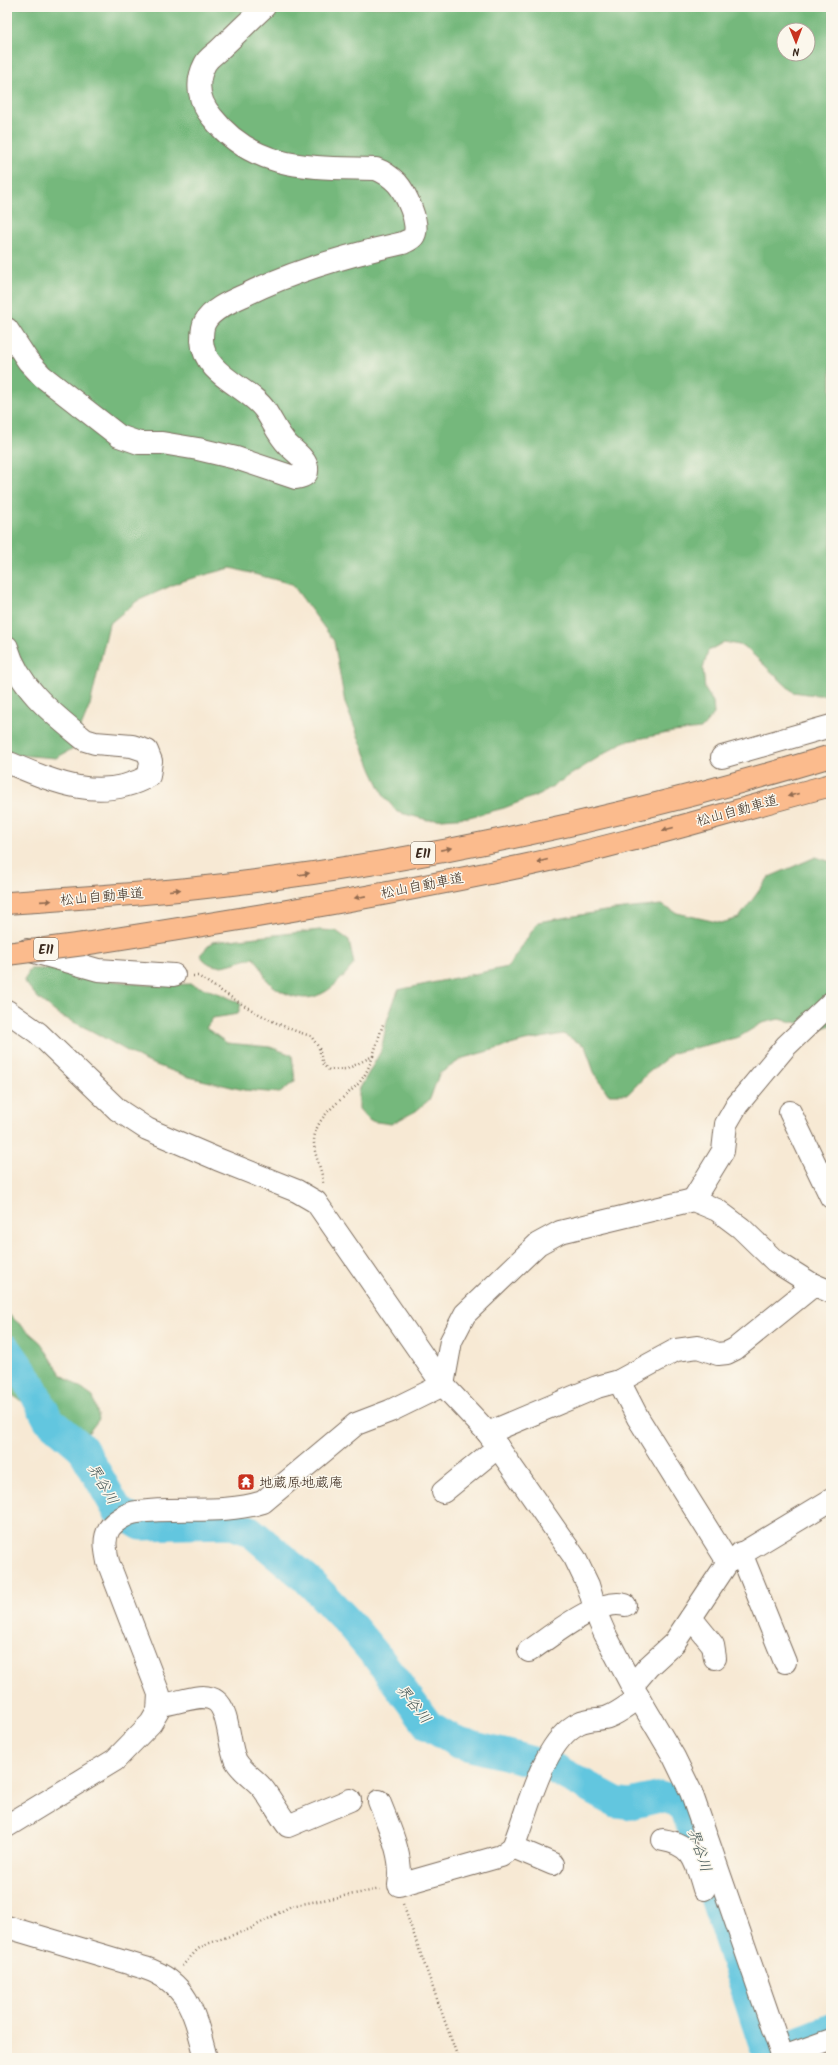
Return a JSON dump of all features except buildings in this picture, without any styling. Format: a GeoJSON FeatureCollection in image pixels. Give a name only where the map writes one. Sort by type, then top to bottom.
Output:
{"type":"FeatureCollection","features":[{"type":"Feature","properties":{"kind":"highway","name":"松山自動車道"},"geometry":{"type":"LineString","coordinates":[[7,903],[188,889],[298,875],[405,857],[515,836],[635,809],[763,776],[831,756]]}},
{"type":"Feature","properties":{"kind":"highway","name":"松山自動車道"},"geometry":{"type":"LineString","coordinates":[[7,954],[84,944],[238,920],[524,866],[831,785]]}},
{"type":"Feature","properties":{"kind":"street"},"geometry":{"type":"LineString","coordinates":[[7,329],[28,361],[42,376],[119,436],[139,443],[162,443],[198,449],[236,458],[296,478],[304,477],[307,474],[308,467],[305,462],[286,443],[265,410],[226,379],[210,362],[204,352],[202,341],[205,322],[219,309],[234,300],[301,270],[402,243],[412,238],[416,232],[416,224],[403,192],[385,173],[376,169],[293,164],[251,152],[234,140],[205,109],[201,101],[200,75],[206,62],[264,7]]}},
{"type":"Feature","properties":{"kind":"street"},"geometry":{"type":"LineString","coordinates":[[7,648],[12,663],[28,689],[84,740],[95,743],[132,746],[147,751],[151,761],[149,776],[136,783],[90,790],[68,785],[7,762]]}},
{"type":"Feature","properties":{"kind":"street"},"geometry":{"type":"LineString","coordinates":[[722,757],[831,726]]}},
{"type":"Feature","properties":{"kind":"street"},"geometry":{"type":"LineString","coordinates":[[7,944],[98,970],[174,975]]}},
{"type":"Feature","properties":{"kind":"street"},"geometry":{"type":"LineString","coordinates":[[693,1200],[724,1151],[726,1124],[737,1105],[786,1046],[831,1003]]}},
{"type":"Feature","properties":{"kind":"street"},"geometry":{"type":"LineString","coordinates":[[7,1011],[38,1033],[118,1110],[147,1129],[217,1160],[298,1191],[316,1202],[443,1385],[493,1440],[575,1558],[588,1585],[605,1634],[636,1692],[674,1757],[691,1792],[698,1847],[781,2052],[831,2040]]}},
{"type":"Feature","properties":{"kind":"street"},"geometry":{"type":"LineString","coordinates":[[790,1112],[831,1197]]}},
{"type":"Feature","properties":{"kind":"street"},"geometry":{"type":"LineString","coordinates":[[443,1385],[451,1341],[465,1314],[538,1244],[560,1232],[693,1200],[717,1210],[741,1228],[775,1261],[823,1288],[735,1349],[726,1353],[718,1354],[698,1346],[676,1350],[620,1381],[597,1387],[493,1440],[443,1492]]}},
{"type":"Feature","properties":{"kind":"street"},"geometry":{"type":"LineString","coordinates":[[620,1381],[638,1418],[734,1557],[785,1662]]}},
{"type":"Feature","properties":{"kind":"street"},"geometry":{"type":"LineString","coordinates":[[7,1826],[115,1760],[151,1723],[160,1705],[159,1694],[108,1562],[104,1542],[110,1528],[118,1520],[136,1512],[226,1509],[249,1507],[263,1502],[356,1424],[390,1411],[443,1385]]}},
{"type":"Feature","properties":{"kind":"street"},"geometry":{"type":"LineString","coordinates":[[379,1801],[395,1844],[401,1874],[399,1885],[490,1860],[509,1852],[513,1847],[543,1766],[565,1733],[578,1724],[594,1718],[607,1718],[636,1692],[648,1667],[668,1650],[734,1557],[831,1500]]}},
{"type":"Feature","properties":{"kind":"street"},"geometry":{"type":"LineString","coordinates":[[529,1651],[595,1608],[617,1602],[625,1605]]}},
{"type":"Feature","properties":{"kind":"street"},"geometry":{"type":"LineString","coordinates":[[691,1618],[714,1645],[715,1658]]}},
{"type":"Feature","properties":{"kind":"street"},"geometry":{"type":"LineString","coordinates":[[160,1705],[171,1705],[185,1699],[203,1697],[216,1701],[223,1710],[236,1761],[263,1789],[288,1826],[350,1800]]}},
{"type":"Feature","properties":{"kind":"street"},"geometry":{"type":"LineString","coordinates":[[663,1840],[698,1847]]}},
{"type":"Feature","properties":{"kind":"street"},"geometry":{"type":"LineString","coordinates":[[513,1847],[553,1864]]}},
{"type":"Feature","properties":{"kind":"street"},"geometry":{"type":"LineString","coordinates":[[698,1847],[695,1859],[704,1889]]}},
{"type":"Feature","properties":{"kind":"street"},"geometry":{"type":"LineString","coordinates":[[7,1927],[158,1972],[183,1993],[196,2019],[206,2058]]}},
{"type":"Feature","properties":{"kind":"path"},"geometry":{"type":"LineString","coordinates":[[174,975],[198,976],[266,1019],[293,1031],[311,1036],[319,1048],[323,1065],[329,1070],[347,1069],[373,1056]]}},
{"type":"Feature","properties":{"kind":"path"},"geometry":{"type":"LineString","coordinates":[[316,1202],[323,1189],[323,1176],[317,1159],[314,1142],[317,1127],[335,1104],[357,1085],[366,1074],[383,1024]]}},
{"type":"Feature","properties":{"kind":"path"},"geometry":{"type":"LineString","coordinates":[[169,1980],[198,1949],[250,1929],[291,1906],[399,1885],[400,1898],[458,2058]]}},
{"type":"Feature","properties":{"kind":"green space"},"geometry":{"type":"Polygon","coordinates":[[[7,7],[831,7],[831,695],[815,695],[793,692],[744,646],[724,642],[708,651],[703,669],[705,689],[713,702],[714,714],[701,729],[673,732],[623,742],[540,794],[504,808],[469,817],[428,820],[397,812],[384,796],[372,771],[345,703],[334,641],[292,584],[231,568],[182,581],[137,601],[109,624],[90,705],[72,749],[56,758],[18,755],[7,751],[7,7]]]}},
{"type":"Feature","properties":{"kind":"green space"},"geometry":{"type":"Polygon","coordinates":[[[816,857],[831,862],[831,1025],[823,1028],[779,1019],[762,1023],[739,1037],[673,1053],[648,1073],[628,1094],[608,1094],[594,1072],[585,1046],[563,1034],[525,1041],[463,1058],[439,1074],[430,1099],[416,1111],[391,1124],[370,1121],[359,1109],[359,1090],[381,1051],[387,1021],[398,990],[508,967],[538,922],[605,911],[661,905],[677,913],[721,923],[739,918],[769,877],[816,857]]]}},
{"type":"Feature","properties":{"kind":"green space"},"geometry":{"type":"Polygon","coordinates":[[[320,930],[336,931],[349,940],[354,964],[342,978],[327,991],[310,998],[297,997],[284,993],[278,989],[266,979],[254,958],[224,966],[218,966],[212,965],[200,955],[212,942],[320,930]]]}},
{"type":"Feature","properties":{"kind":"green space"},"geometry":{"type":"Polygon","coordinates":[[[30,969],[61,969],[107,980],[147,985],[191,984],[223,995],[241,1004],[238,1014],[213,1018],[206,1028],[227,1043],[270,1047],[292,1055],[295,1081],[280,1093],[244,1090],[189,1077],[145,1061],[92,1031],[59,1015],[38,998],[24,981],[30,969]]]}},
{"type":"Feature","properties":{"kind":"green space"},"geometry":{"type":"Polygon","coordinates":[[[7,1313],[41,1343],[61,1374],[93,1397],[99,1419],[89,1432],[75,1434],[7,1392],[7,1313]]]}},
{"type":"Feature","properties":{"kind":"waterway","name":"界谷川"},"geometry":{"type":"LineString","coordinates":[[7,1350],[27,1378],[48,1419],[82,1448],[118,1511],[141,1525],[230,1523],[250,1531],[308,1580],[349,1623],[379,1659],[428,1725],[458,1743],[516,1757],[553,1768],[616,1802],[630,1804],[660,1797],[677,1801],[686,1810],[764,2045],[790,2045],[831,2029]]}},
{"type":"Feature","properties":{"kind":"place","name":"地蔵原地蔵庵"},"geometry":{"type":"Point","coordinates":[246,1482]}}]}
